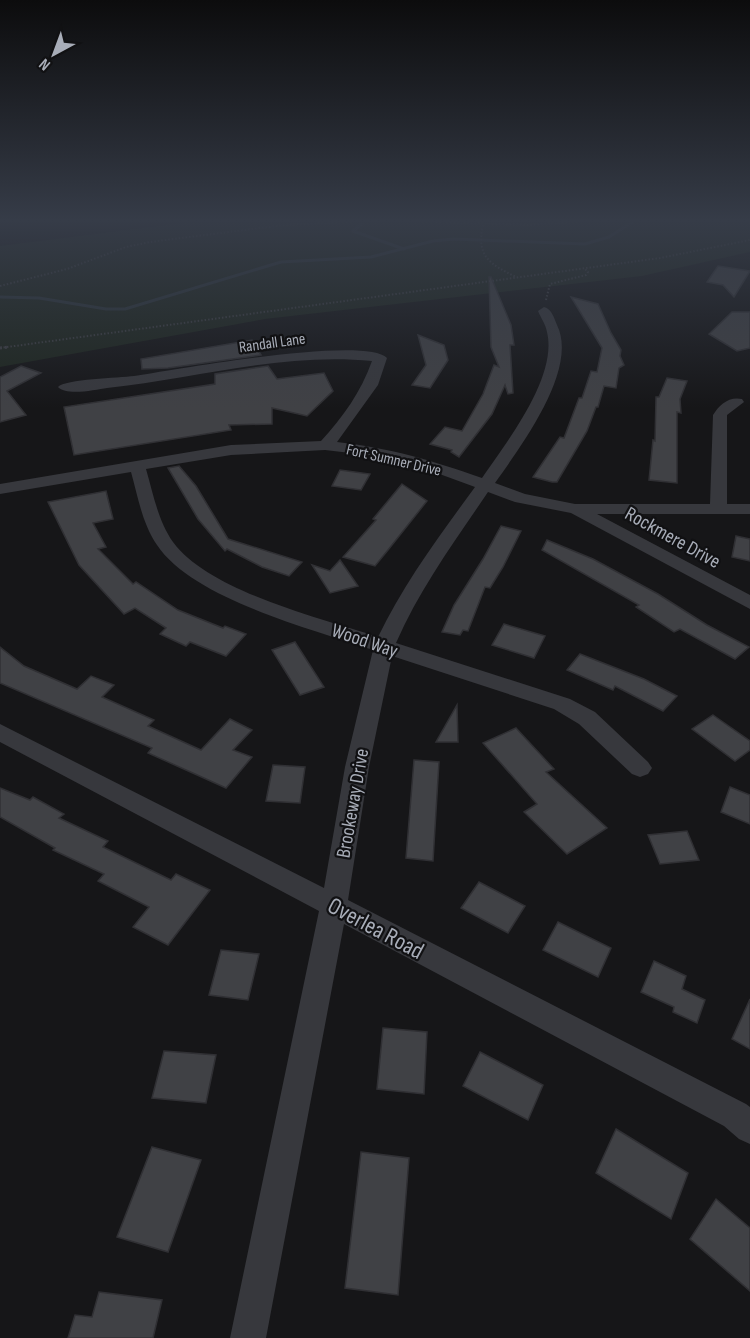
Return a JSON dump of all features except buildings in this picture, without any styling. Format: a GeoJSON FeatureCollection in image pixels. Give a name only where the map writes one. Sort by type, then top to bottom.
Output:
{"type":"FeatureCollection","features":[{"type":"Feature","properties":{"kind":"street","name":"Brookeway Drive"},"geometry":{"type":"LineString","coordinates":[[248,1338],[334,905],[357,767],[384,646],[400,612],[430,562],[527,425],[546,386],[555,349],[554,332],[544,311]]}},
{"type":"Feature","properties":{"kind":"street","name":"Randall Lane"},"geometry":{"type":"LineString","coordinates":[[65,387],[107,384],[303,355],[340,354],[380,358],[371,385],[341,428],[325,445]]}},
{"type":"Feature","properties":{"kind":"street"},"geometry":{"type":"LineString","coordinates":[[718,508],[720,416],[724,409],[737,402]]}},
{"type":"Feature","properties":{"kind":"street","name":"Fort Sumner Drive"},"geometry":{"type":"LineString","coordinates":[[0,489],[231,450],[325,445],[376,452],[420,462],[485,483],[521,498],[575,509],[750,509]]}},
{"type":"Feature","properties":{"kind":"street","name":"Wood Way"},"geometry":{"type":"LineString","coordinates":[[137,465],[158,533],[173,553],[212,582],[238,595],[384,646],[562,704],[587,718],[640,768]]}},
{"type":"Feature","properties":{"kind":"street","name":"Rockmere Drive"},"geometry":{"type":"LineString","coordinates":[[575,509],[750,603]]}},
{"type":"Feature","properties":{"kind":"street","name":"Overlea Road"},"geometry":{"type":"LineString","coordinates":[[0,732],[735,1115],[750,1128]]}},
{"type":"Feature","properties":{"kind":"path"},"geometry":{"type":"LineString","coordinates":[[0,348],[477,283]]}},
{"type":"Feature","properties":{"kind":"path"},"geometry":{"type":"LineString","coordinates":[[544,311],[552,283]]}},
{"type":"Feature","properties":{"kind":"shaded area"},"geometry":{"type":"Polygon","coordinates":[[[0,283],[577,283],[265,319],[0,367],[0,283]]]}},
{"type":"Feature","properties":{"kind":"waterway"},"geometry":{"type":"LineString","coordinates":[[0,297],[39,298],[106,309],[125,309],[210,283]]}}]}
